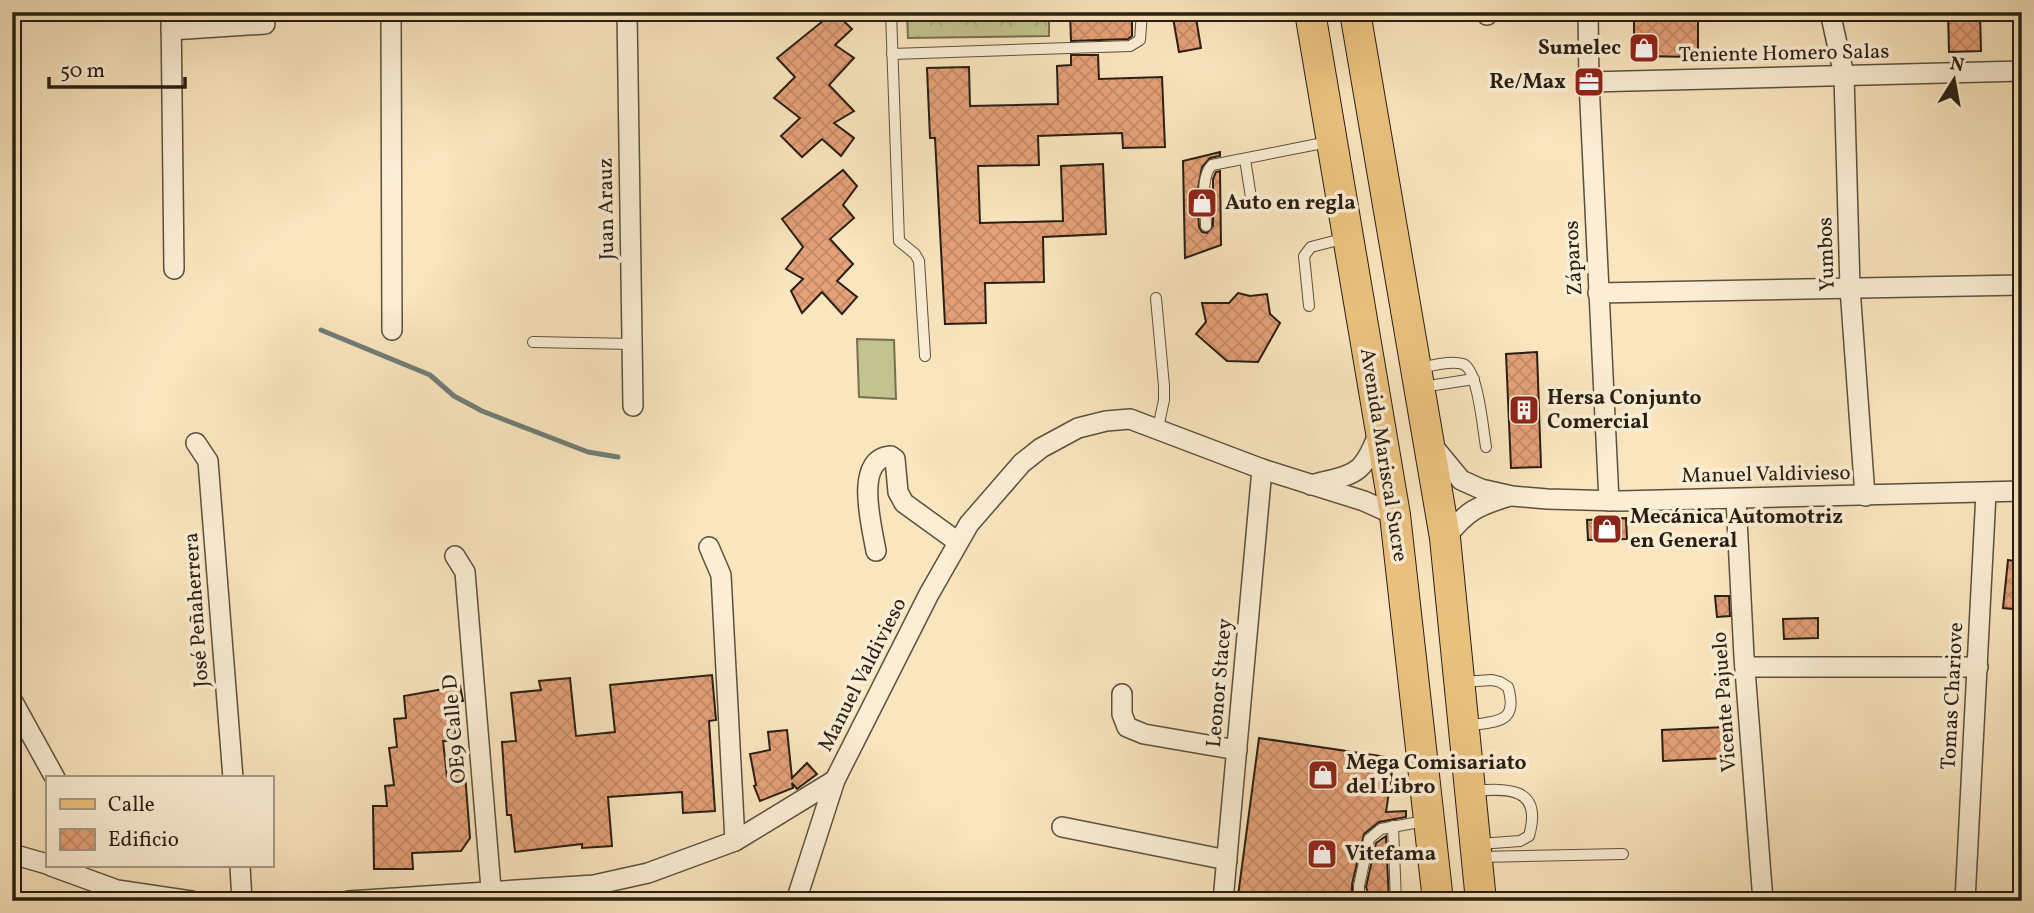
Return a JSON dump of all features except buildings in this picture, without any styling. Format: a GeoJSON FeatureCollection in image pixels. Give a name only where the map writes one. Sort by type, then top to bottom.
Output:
{"type":"FeatureCollection","features":[{"type":"Feature","properties":{"kind":"main road","name":"Avenida Mariscal Sucre"},"geometry":{"type":"LineString","coordinates":[[1310,12],[1395,515],[1438,901]]}},
{"type":"Feature","properties":{"kind":"main road"},"geometry":{"type":"LineString","coordinates":[[1355,12],[1445,538],[1481,901]]}},
{"type":"Feature","properties":{"kind":"main road"},"geometry":{"type":"LineString","coordinates":[[1419,730],[1462,726]]}},
{"type":"Feature","properties":{"kind":"street"},"geometry":{"type":"LineString","coordinates":[[391,12],[392,330]]}},
{"type":"Feature","properties":{"kind":"street","name":"Juan Arauz"},"geometry":{"type":"LineString","coordinates":[[628,12],[633,406]]}},
{"type":"Feature","properties":{"kind":"street","name":"Záparos"},"geometry":{"type":"LineString","coordinates":[[1588,12],[1609,501]]}},
{"type":"Feature","properties":{"kind":"street","name":"Yumbos"},"geometry":{"type":"LineString","coordinates":[[1830,12],[1844,75],[1850,288],[1865,496]]}},
{"type":"Feature","properties":{"kind":"street"},"geometry":{"type":"LineString","coordinates":[[174,269],[171,21],[265,23]]}},
{"type":"Feature","properties":{"kind":"street","name":"Teniente Homero Salas"},"geometry":{"type":"LineString","coordinates":[[1589,82],[2022,71]]}},
{"type":"Feature","properties":{"kind":"street"},"geometry":{"type":"LineString","coordinates":[[1598,293],[2022,285]]}},
{"type":"Feature","properties":{"kind":"street","name":"Manuel Valdivieso"},"geometry":{"type":"LineString","coordinates":[[349,901],[491,895],[594,885],[648,873],[735,841],[835,780],[969,524],[1022,463],[1041,448],[1078,428],[1106,421],[1130,419],[1310,486],[1364,501],[1395,515]]}},
{"type":"Feature","properties":{"kind":"street"},"geometry":{"type":"LineString","coordinates":[[1310,486],[1359,471],[1371,452],[1381,427]]}},
{"type":"Feature","properties":{"kind":"street","name":"Manuel Valdivieso"},"geometry":{"type":"LineString","coordinates":[[1426,436],[1461,480],[1481,489],[1512,496],[1609,501],[2022,491]]}},
{"type":"Feature","properties":{"kind":"street","name":"José Peñaherrera"},"geometry":{"type":"LineString","coordinates":[[196,443],[208,461],[233,776]]}},
{"type":"Feature","properties":{"kind":"street"},"geometry":{"type":"LineString","coordinates":[[876,551],[868,503],[868,484],[870,471],[877,461],[884,457],[895,459],[898,492],[904,503],[958,542]]}},
{"type":"Feature","properties":{"kind":"street","name":"Leonor Stacey"},"geometry":{"type":"LineString","coordinates":[[1223,901],[1262,469]]}},
{"type":"Feature","properties":{"kind":"street","name":"Tomas Chariove"},"geometry":{"type":"LineString","coordinates":[[1965,901],[1986,493]]}},
{"type":"Feature","properties":{"kind":"street","name":"Manuel Valdivieso"},"geometry":{"type":"LineString","coordinates":[[1445,538],[1463,516],[1482,505],[1512,496]]}},
{"type":"Feature","properties":{"kind":"street","name":"Vicente Pajuelo"},"geometry":{"type":"LineString","coordinates":[[1736,499],[1745,667],[1763,901]]}},
{"type":"Feature","properties":{"kind":"street"},"geometry":{"type":"LineString","coordinates":[[709,547],[721,576],[735,841]]}},
{"type":"Feature","properties":{"kind":"street","name":"OE9 Calle D"},"geometry":{"type":"LineString","coordinates":[[455,556],[465,572],[491,895]]}},
{"type":"Feature","properties":{"kind":"street"},"geometry":{"type":"LineString","coordinates":[[1745,667],[1978,667]]}},
{"type":"Feature","properties":{"kind":"street"},"geometry":{"type":"LineString","coordinates":[[1122,694],[1122,714],[1126,727],[1143,734],[1237,750]]}},
{"type":"Feature","properties":{"kind":"street"},"geometry":{"type":"LineString","coordinates":[[12,700],[54,776]]}},
{"type":"Feature","properties":{"kind":"street"},"geometry":{"type":"LineString","coordinates":[[796,901],[835,780]]}},
{"type":"Feature","properties":{"kind":"street"},"geometry":{"type":"LineString","coordinates":[[1062,827],[1227,860]]}},
{"type":"Feature","properties":{"kind":"street"},"geometry":{"type":"LineString","coordinates":[[12,854],[46,864]]}},
{"type":"Feature","properties":{"kind":"street"},"geometry":{"type":"LineString","coordinates":[[54,867],[117,890],[191,901]]}},
{"type":"Feature","properties":{"kind":"street"},"geometry":{"type":"LineString","coordinates":[[105,867],[117,890]]}},
{"type":"Feature","properties":{"kind":"street"},"geometry":{"type":"LineString","coordinates":[[240,867],[242,901]]}},
{"type":"Feature","properties":{"kind":"lane"},"geometry":{"type":"LineString","coordinates":[[891,12],[899,241],[915,254],[919,261],[925,356]]}},
{"type":"Feature","properties":{"kind":"lane"},"geometry":{"type":"LineString","coordinates":[[892,54],[1130,46],[1140,40],[1142,12]]}},
{"type":"Feature","properties":{"kind":"lane"},"geometry":{"type":"LineString","coordinates":[[1206,226],[1207,171],[1212,165],[1332,141]]}},
{"type":"Feature","properties":{"kind":"lane"},"geometry":{"type":"LineString","coordinates":[[1245,159],[1252,204]]}},
{"type":"Feature","properties":{"kind":"lane"},"geometry":{"type":"LineString","coordinates":[[1309,306],[1304,256],[1311,247],[1348,237]]}},
{"type":"Feature","properties":{"kind":"lane"},"geometry":{"type":"LineString","coordinates":[[1156,298],[1164,386],[1158,428]]}},
{"type":"Feature","properties":{"kind":"lane"},"geometry":{"type":"LineString","coordinates":[[533,342],[632,344]]}},
{"type":"Feature","properties":{"kind":"lane"},"geometry":{"type":"LineString","coordinates":[[1417,378],[1460,363],[1467,366],[1474,379],[1486,447]]}},
{"type":"Feature","properties":{"kind":"lane"},"geometry":{"type":"LineString","coordinates":[[1417,378],[1474,379]]}},
{"type":"Feature","properties":{"kind":"lane"},"geometry":{"type":"LineString","coordinates":[[1458,682],[1500,682],[1508,687],[1512,701],[1511,712],[1507,717],[1462,726]]}},
{"type":"Feature","properties":{"kind":"lane"},"geometry":{"type":"LineString","coordinates":[[1469,792],[1517,792],[1524,795],[1530,807],[1529,836],[1520,841],[1476,851]]}},
{"type":"Feature","properties":{"kind":"lane"},"geometry":{"type":"LineString","coordinates":[[1364,901],[1359,894],[1359,886],[1369,839],[1381,829],[1429,821]]}},
{"type":"Feature","properties":{"kind":"lane"},"geometry":{"type":"LineString","coordinates":[[1393,827],[1396,901]]}},
{"type":"Feature","properties":{"kind":"lane"},"geometry":{"type":"LineString","coordinates":[[1476,851],[1623,854]]}},
{"type":"Feature","properties":{"kind":"green space"},"geometry":{"type":"Polygon","coordinates":[[[907,12],[1049,12],[1049,36],[908,38],[907,12]]]}},
{"type":"Feature","properties":{"kind":"green space"},"geometry":{"type":"Polygon","coordinates":[[[857,339],[894,340],[896,399],[859,397],[857,339]]]}},
{"type":"Feature","properties":{"kind":"waterway"},"geometry":{"type":"LineString","coordinates":[[321,330],[430,375],[454,396],[482,411],[588,452],[618,457]]}},
{"type":"Feature","properties":{"kind":"place","name":"Sumelec"},"geometry":{"type":"Point","coordinates":[1644,48]}},
{"type":"Feature","properties":{"kind":"place","name":"Re/Max"},"geometry":{"type":"Point","coordinates":[1589,82]}},
{"type":"Feature","properties":{"kind":"place","name":"Auto en regla"},"geometry":{"type":"Point","coordinates":[1202,203]}},
{"type":"Feature","properties":{"kind":"place","name":"Hersa Conjunto Comercial"},"geometry":{"type":"Point","coordinates":[1524,410]}},
{"type":"Feature","properties":{"kind":"place","name":"Mecánica Automotriz en General"},"geometry":{"type":"Point","coordinates":[1607,529]}},
{"type":"Feature","properties":{"kind":"place","name":"Mega Comisariato del Libro"},"geometry":{"type":"Point","coordinates":[1323,775]}},
{"type":"Feature","properties":{"kind":"place","name":"Vitefama"},"geometry":{"type":"Point","coordinates":[1322,854]}}]}
